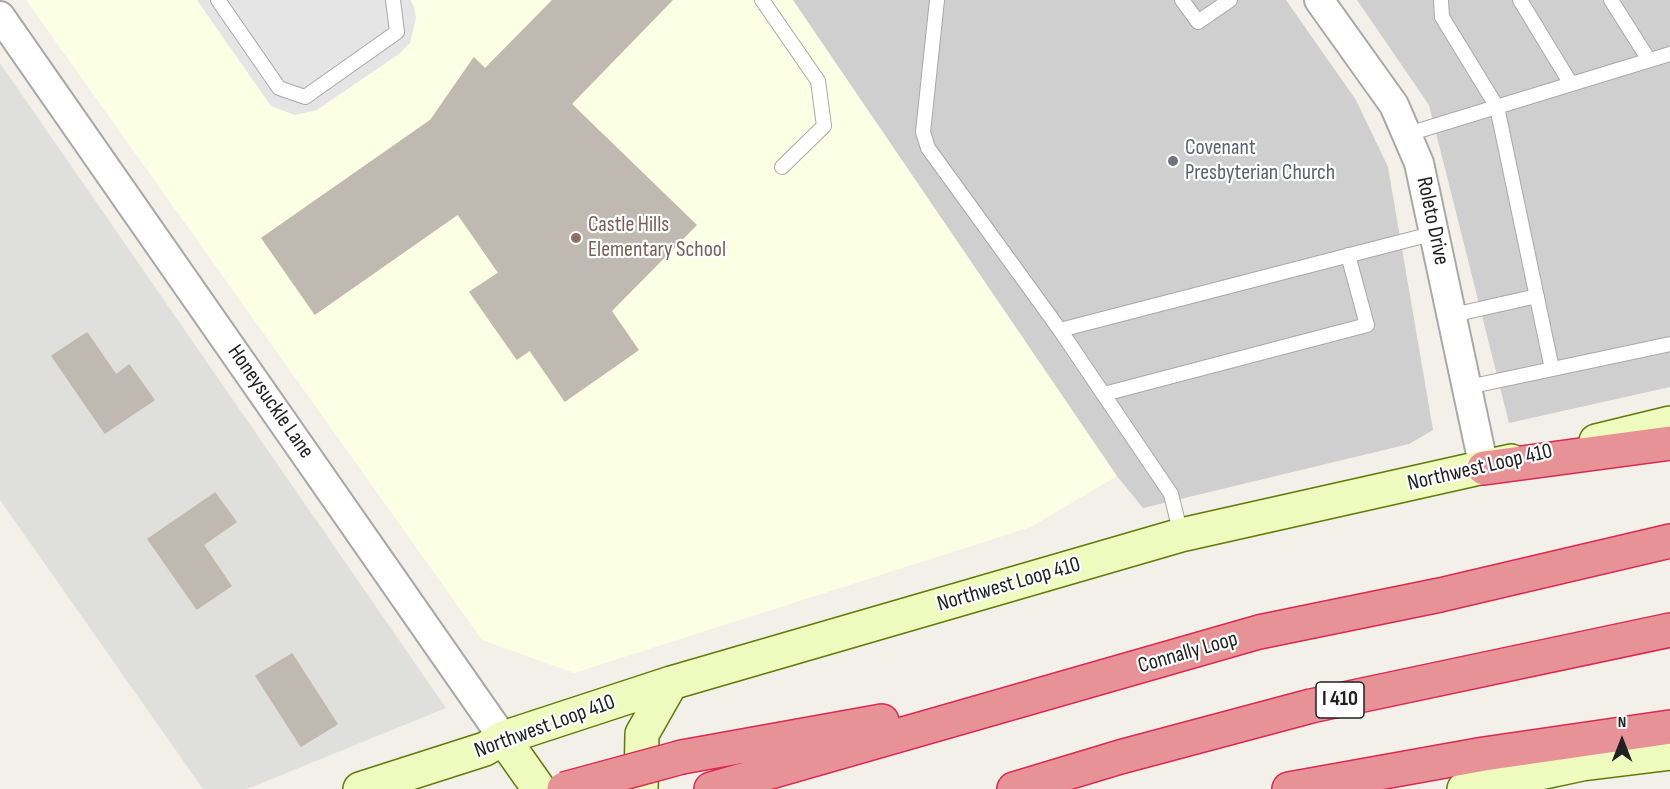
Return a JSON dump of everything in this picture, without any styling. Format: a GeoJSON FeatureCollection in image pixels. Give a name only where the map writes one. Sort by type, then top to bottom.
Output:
{"type":"FeatureCollection","features":[{"type":"Feature","properties":{"kind":"highway"},"geometry":{"type":"LineString","coordinates":[[1484,468],[1670,443]]}},
{"type":"Feature","properties":{"kind":"highway","name":"Connally Loop"},"geometry":{"type":"LineString","coordinates":[[711,789],[1260,632],[1440,595],[1670,541]]}},
{"type":"Feature","properties":{"kind":"highway","name":"I 410"},"geometry":{"type":"LineString","coordinates":[[1014,789],[1120,757],[1311,706],[1670,630]]}},
{"type":"Feature","properties":{"kind":"highway"},"geometry":{"type":"LineString","coordinates":[[564,789],[682,757],[1073,686]]}},
{"type":"Feature","properties":{"kind":"highway"},"geometry":{"type":"LineString","coordinates":[[1289,789],[1484,754],[1670,727]]}},
{"type":"Feature","properties":{"kind":"main road","name":"Northwest Loop 410"},"geometry":{"type":"LineString","coordinates":[[360,789],[485,749],[503,738],[671,682],[1182,535],[1484,468],[1670,423]]}},
{"type":"Feature","properties":{"kind":"main road"},"geometry":{"type":"LineString","coordinates":[[641,789],[642,734],[671,682]]}},
{"type":"Feature","properties":{"kind":"main road","name":"Honeysuckle Lane"},"geometry":{"type":"LineString","coordinates":[[503,738],[539,789]]}},
{"type":"Feature","properties":{"kind":"main road"},"geometry":{"type":"LineString","coordinates":[[1464,789],[1582,764],[1670,753]]}},
{"type":"Feature","properties":{"kind":"street","name":"Roleto Drive"},"geometry":{"type":"LineString","coordinates":[[1319,0],[1378,80],[1408,134],[1419,163],[1484,468]]}},
{"type":"Feature","properties":{"kind":"street","name":"Honeysuckle Lane"},"geometry":{"type":"LineString","coordinates":[[0,16],[503,738]]}},
{"type":"Feature","properties":{"kind":"lane"},"geometry":{"type":"LineString","coordinates":[[218,0],[279,88],[305,97],[397,32],[393,0]]}},
{"type":"Feature","properties":{"kind":"lane"},"geometry":{"type":"LineString","coordinates":[[762,0],[818,81],[824,126],[783,167]]}},
{"type":"Feature","properties":{"kind":"lane"},"geometry":{"type":"LineString","coordinates":[[937,0],[923,132],[928,148],[1060,330],[1171,494],[1182,535]]}},
{"type":"Feature","properties":{"kind":"lane"},"geometry":{"type":"LineString","coordinates":[[1182,0],[1198,22],[1230,0]]}},
{"type":"Feature","properties":{"kind":"lane"},"geometry":{"type":"LineString","coordinates":[[1441,0],[1442,17],[1497,107],[1552,369]]}},
{"type":"Feature","properties":{"kind":"lane"},"geometry":{"type":"LineString","coordinates":[[1520,0],[1571,84]]}},
{"type":"Feature","properties":{"kind":"lane"},"geometry":{"type":"LineString","coordinates":[[1611,0],[1649,60]]}},
{"type":"Feature","properties":{"kind":"lane"},"geometry":{"type":"LineString","coordinates":[[1408,134],[1670,54]]}},
{"type":"Feature","properties":{"kind":"lane"},"geometry":{"type":"LineString","coordinates":[[1060,330],[1435,233]]}},
{"type":"Feature","properties":{"kind":"lane"},"geometry":{"type":"LineString","coordinates":[[1104,394],[1367,325],[1348,255]]}},
{"type":"Feature","properties":{"kind":"lane"},"geometry":{"type":"LineString","coordinates":[[1453,315],[1537,296]]}},
{"type":"Feature","properties":{"kind":"lane"},"geometry":{"type":"LineString","coordinates":[[1468,387],[1670,344]]}},
{"type":"Feature","properties":{"kind":"shaded area","name":"Castle Hills Elementary School"},"geometry":{"type":"Polygon","coordinates":[[[26,0],[793,0],[1117,476],[1031,527],[574,673],[482,640],[26,0]]]}},
{"type":"Feature","properties":{"kind":"shaded area"},"geometry":{"type":"Polygon","coordinates":[[[197,0],[410,0],[416,18],[410,43],[399,54],[317,110],[295,115],[271,106],[197,0]]]}},
{"type":"Feature","properties":{"kind":"shaded area"},"geometry":{"type":"Polygon","coordinates":[[[793,0],[1286,0],[1356,100],[1388,167],[1433,430],[1409,444],[1143,508],[1117,476],[793,0]]]}},
{"type":"Feature","properties":{"kind":"shaded area"},"geometry":{"type":"Polygon","coordinates":[[[1357,0],[1670,0],[1670,387],[1509,423],[1429,105],[1357,0]]]}},
{"type":"Feature","properties":{"kind":"shaded area"},"geometry":{"type":"Polygon","coordinates":[[[0,63],[446,708],[247,789],[203,789],[0,500],[0,63]]]}},
{"type":"Feature","properties":{"kind":"building"},"geometry":{"type":"Polygon","coordinates":[[[553,0],[672,0],[571,104],[696,225],[611,311],[638,350],[565,401],[530,350],[517,359],[470,292],[499,273],[458,214],[315,314],[262,238],[431,120],[474,58],[485,69],[553,0]]]}},
{"type":"Feature","properties":{"kind":"building"},"geometry":{"type":"Polygon","coordinates":[[[87,333],[116,375],[129,365],[154,400],[105,433],[52,356],[87,333]]]}},
{"type":"Feature","properties":{"kind":"building"},"geometry":{"type":"Polygon","coordinates":[[[215,493],[236,522],[203,545],[231,586],[197,609],[148,539],[215,493]]]}},
{"type":"Feature","properties":{"kind":"building"},"geometry":{"type":"Polygon","coordinates":[[[292,654],[337,724],[301,746],[256,676],[292,654]]]}},
{"type":"Feature","properties":{"kind":"place","name":"Covenant Presbyterian Church"},"geometry":{"type":"Point","coordinates":[1173,161]}},
{"type":"Feature","properties":{"kind":"place","name":"Castle Hills Elementary School"},"geometry":{"type":"Point","coordinates":[576,238]}}]}
